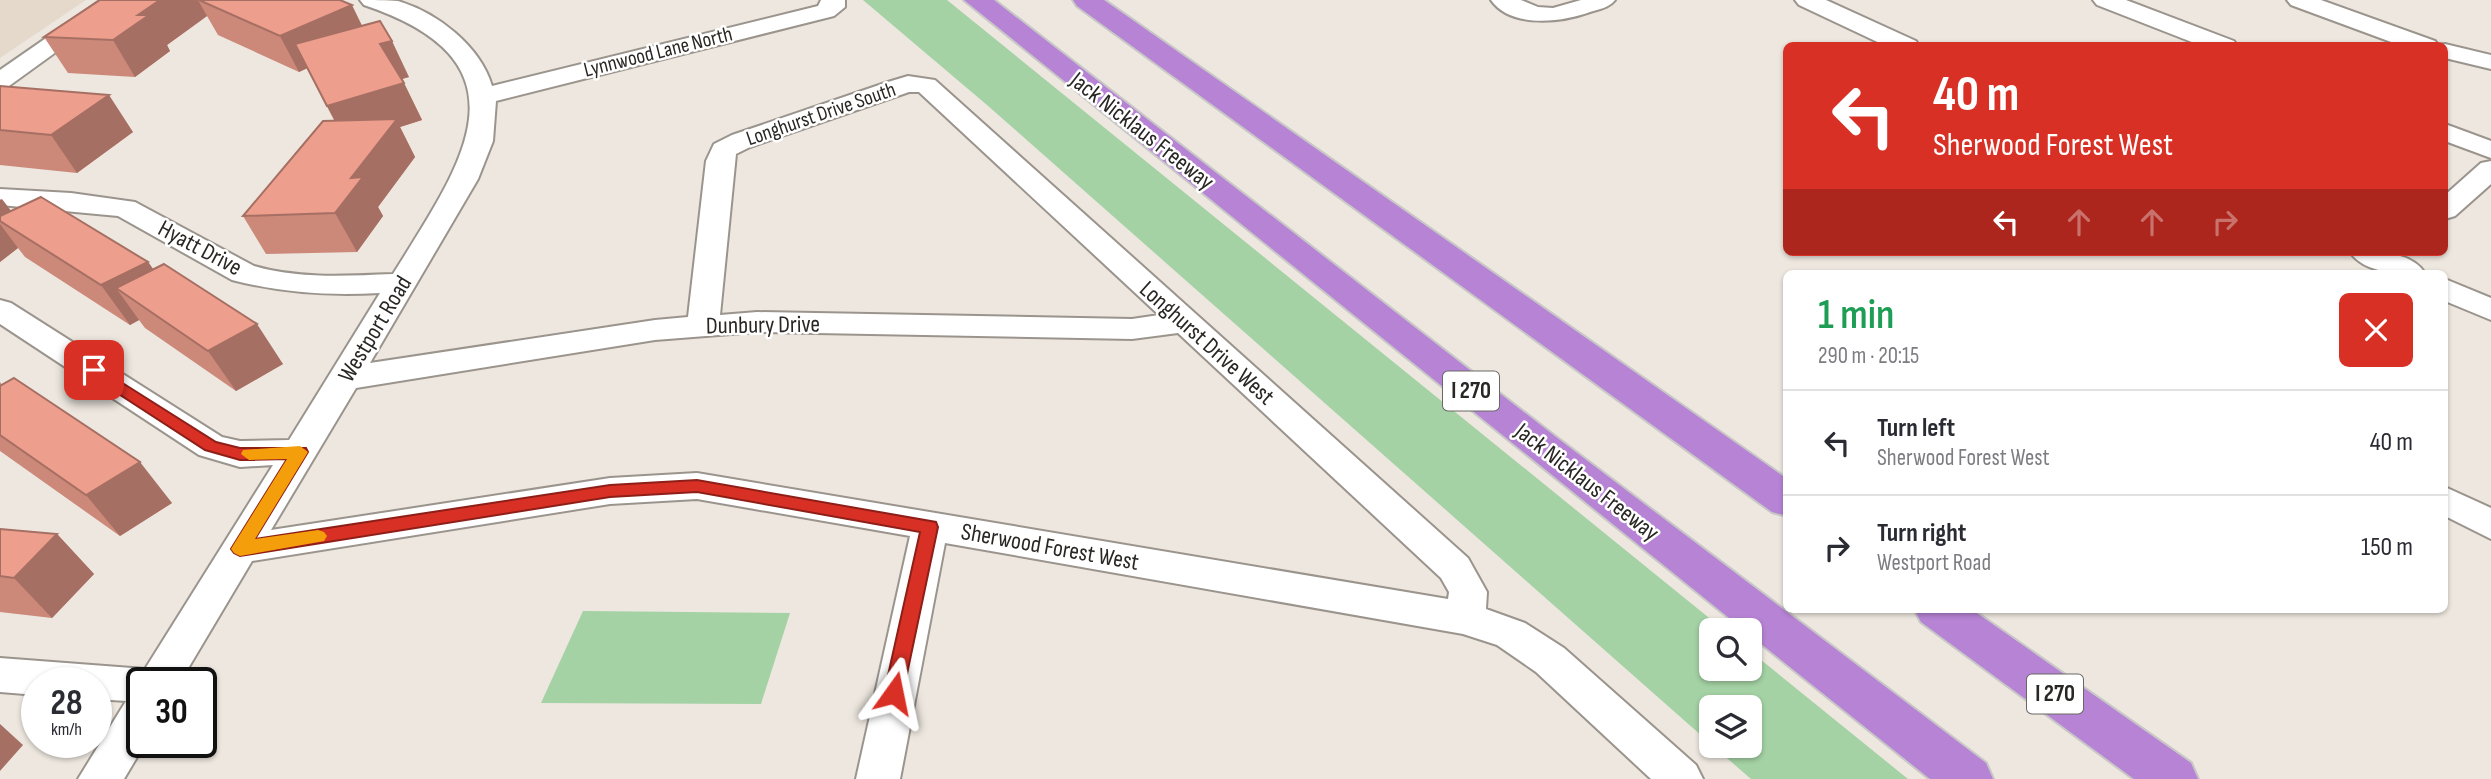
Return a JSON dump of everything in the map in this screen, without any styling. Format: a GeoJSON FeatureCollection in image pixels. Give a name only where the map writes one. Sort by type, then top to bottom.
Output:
{"type":"FeatureCollection","features":[{"type":"Feature","properties":{"kind":"highway","name":"Jack Nicklaus Freeway"},"geometry":{"type":"LineString","coordinates":[[976,0],[1968,779]]}},
{"type":"Feature","properties":{"kind":"highway"},"geometry":{"type":"LineString","coordinates":[[1086,0],[1783,498]]}},
{"type":"Feature","properties":{"kind":"highway","name":"I 270"},"geometry":{"type":"LineString","coordinates":[[1943,613],[2174,779]]}},
{"type":"Feature","properties":{"kind":"street"},"geometry":{"type":"LineString","coordinates":[[0,81],[116,0]]}},
{"type":"Feature","properties":{"kind":"street","name":"Westport Road"},"geometry":{"type":"LineString","coordinates":[[168,667],[403,283],[470,169],[480,143],[484,118],[482,96],[470,63],[453,43],[432,26],[372,0]]}},
{"type":"Feature","properties":{"kind":"street"},"geometry":{"type":"LineString","coordinates":[[1503,0],[1544,17],[1562,15],[1603,0]]}},
{"type":"Feature","properties":{"kind":"street"},"geometry":{"type":"LineString","coordinates":[[1807,0],[1898,42]]}},
{"type":"Feature","properties":{"kind":"street"},"geometry":{"type":"LineString","coordinates":[[2105,0],[2215,42]]}},
{"type":"Feature","properties":{"kind":"street"},"geometry":{"type":"LineString","coordinates":[[2299,0],[2415,42]]}},
{"type":"Feature","properties":{"kind":"street","name":"Lynnwood Lane North"},"geometry":{"type":"LineString","coordinates":[[482,96],[816,13],[833,3]]}},
{"type":"Feature","properties":{"kind":"street"},"geometry":{"type":"LineString","coordinates":[[2448,52],[2491,62]]}},
{"type":"Feature","properties":{"kind":"street","name":"Longhurst Drive South"},"geometry":{"type":"LineString","coordinates":[[703,326],[720,161],[724,150],[741,141],[897,87],[920,83]]}},
{"type":"Feature","properties":{"kind":"street","name":"Longhurst Drive West"},"geometry":{"type":"LineString","coordinates":[[920,83],[926,85],[1455,568],[1468,592],[1465,618]]}},
{"type":"Feature","properties":{"kind":"street"},"geometry":{"type":"LineString","coordinates":[[2448,133],[2491,150]]}},
{"type":"Feature","properties":{"kind":"street"},"geometry":{"type":"LineString","coordinates":[[2448,207],[2491,169]]}},
{"type":"Feature","properties":{"kind":"street","name":"Hyatt Drive"},"geometry":{"type":"LineString","coordinates":[[0,197],[71,201],[125,208],[243,273],[264,280],[328,286],[403,283]]}},
{"type":"Feature","properties":{"kind":"street"},"geometry":{"type":"LineString","coordinates":[[2448,290],[2491,310]]}},
{"type":"Feature","properties":{"kind":"street"},"geometry":{"type":"LineString","coordinates":[[0,310],[211,446],[240,454],[300,452]]}},
{"type":"Feature","properties":{"kind":"street","name":"Dunbury Drive"},"geometry":{"type":"LineString","coordinates":[[346,378],[641,332],[757,321],[1132,329],[1184,322]]}},
{"type":"Feature","properties":{"kind":"street","name":"Sherwood Forest West"},"geometry":{"type":"LineString","coordinates":[[240,549],[610,491],[697,486],[1465,618],[1511,634],[1550,660],[1681,779]]}},
{"type":"Feature","properties":{"kind":"street"},"geometry":{"type":"LineString","coordinates":[[2448,502],[2491,525]]}},
{"type":"Feature","properties":{"kind":"street"},"geometry":{"type":"LineString","coordinates":[[878,779],[930,527]]}},
{"type":"Feature","properties":{"kind":"street"},"geometry":{"type":"LineString","coordinates":[[0,675],[126,684]]}},
{"type":"Feature","properties":{"kind":"street"},"geometry":{"type":"LineString","coordinates":[[100,779],[126,737]]}},
{"type":"Feature","properties":{"kind":"shaded area"},"geometry":{"type":"Polygon","coordinates":[[[0,0],[86,0],[0,58],[0,0]]]}},
{"type":"Feature","properties":{"kind":"green space"},"geometry":{"type":"Polygon","coordinates":[[[863,0],[947,0],[1709,618],[1699,618],[1699,681],[1762,681],[1762,661],[1908,779],[1751,779],[1727,758],[1762,758],[1762,695],[1699,695],[1699,733],[987,105],[863,0]]]}},
{"type":"Feature","properties":{"kind":"green space"},"geometry":{"type":"Polygon","coordinates":[[[583,611],[790,613],[761,704],[541,703],[583,611]]]}},
{"type":"Feature","properties":{"kind":"building"},"geometry":{"type":"Polygon","coordinates":[[[100,0],[160,0],[138,15],[149,15],[113,40],[44,37],[100,0]]]}},
{"type":"Feature","properties":{"kind":"building"},"geometry":{"type":"Polygon","coordinates":[[[199,0],[340,0],[352,5],[280,36],[199,0]]]}},
{"type":"Feature","properties":{"kind":"building"},"geometry":{"type":"Polygon","coordinates":[[[380,21],[392,41],[380,44],[404,83],[327,106],[295,44],[380,21]]]}},
{"type":"Feature","properties":{"kind":"building"},"geometry":{"type":"Polygon","coordinates":[[[0,86],[109,95],[51,135],[0,130],[0,86]]]}},
{"type":"Feature","properties":{"kind":"building"},"geometry":{"type":"Polygon","coordinates":[[[397,119],[351,178],[363,177],[335,213],[243,216],[323,121],[397,119]]]}},
{"type":"Feature","properties":{"kind":"building"},"geometry":{"type":"Polygon","coordinates":[[[41,197],[148,262],[101,285],[0,221],[0,216],[41,197]]]}},
{"type":"Feature","properties":{"kind":"building"},"geometry":{"type":"Polygon","coordinates":[[[164,264],[257,324],[208,351],[116,288],[164,264]]]}},
{"type":"Feature","properties":{"kind":"building"},"geometry":{"type":"Polygon","coordinates":[[[14,378],[140,462],[86,495],[0,435],[0,386],[14,378]]]}},
{"type":"Feature","properties":{"kind":"building"},"geometry":{"type":"Polygon","coordinates":[[[0,529],[57,534],[14,578],[0,576],[0,529]]]}},
{"type":"Feature","properties":{"kind":"slow traffic"},"geometry":{"type":"LineString","coordinates":[[249,454],[300,452],[240,549],[318,536]]}},
{"type":"Feature","properties":{"kind":"route"},"geometry":{"type":"LineString","coordinates":[[94,370],[211,446],[240,454],[300,452],[240,549],[610,491],[697,486],[930,527],[894,693]]}}]}
